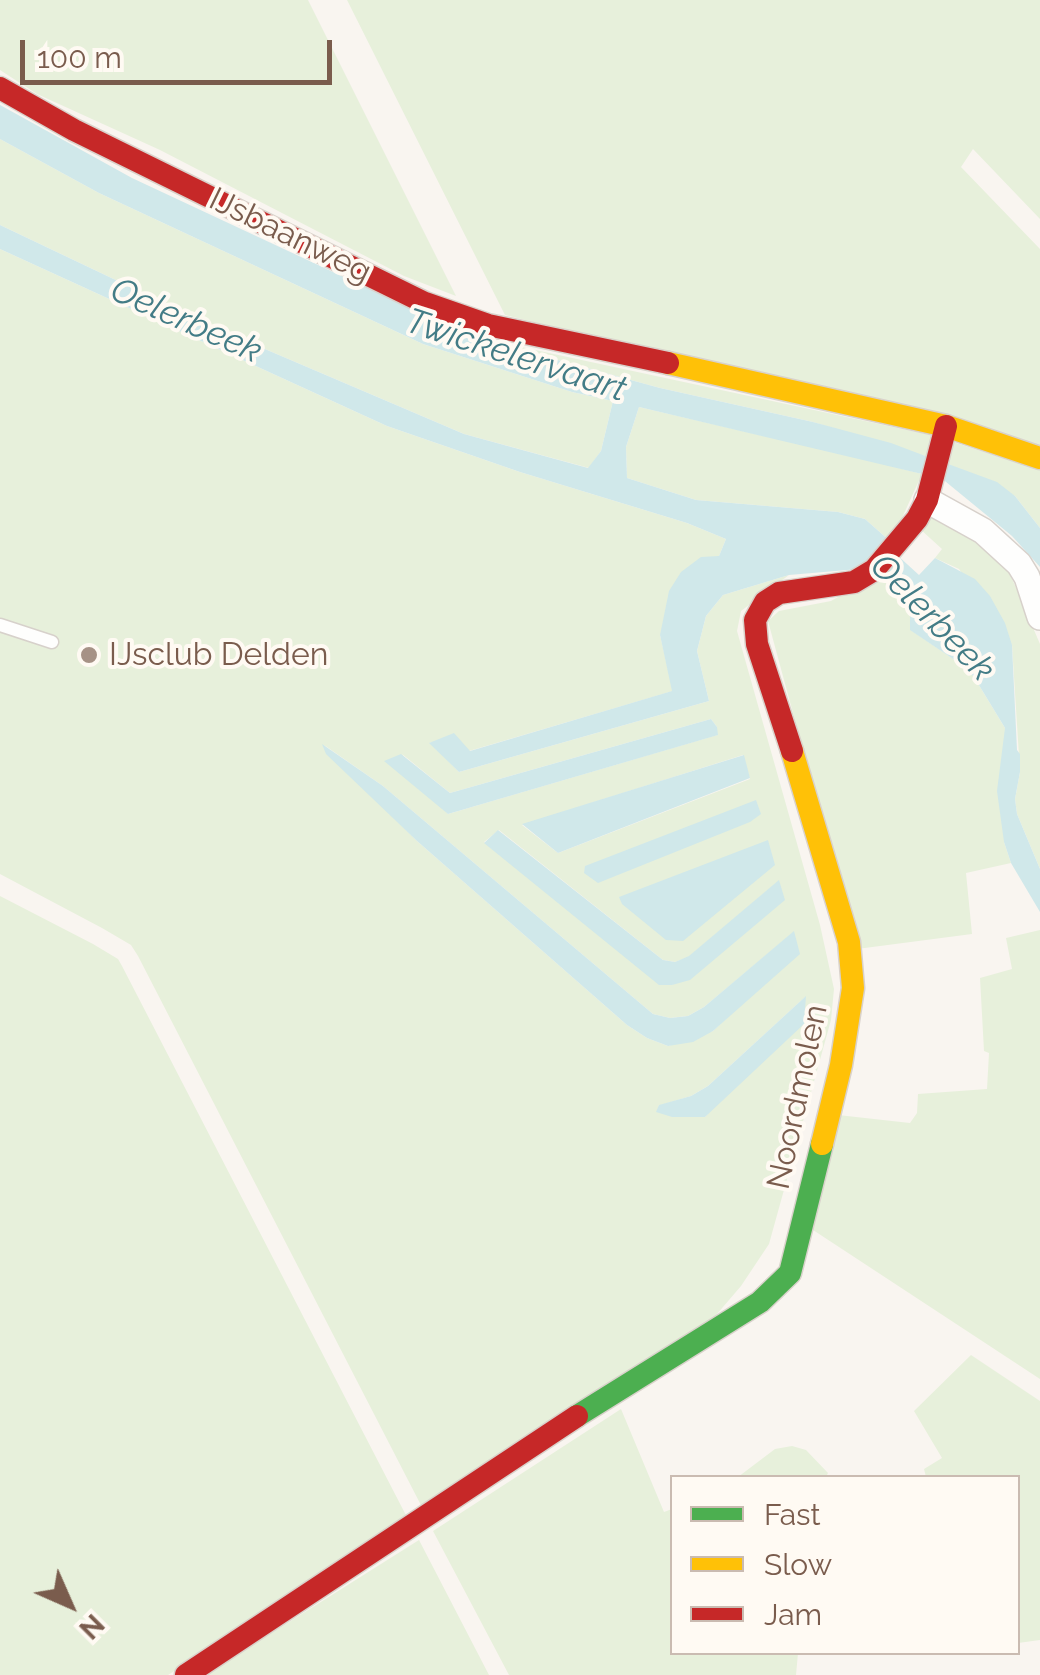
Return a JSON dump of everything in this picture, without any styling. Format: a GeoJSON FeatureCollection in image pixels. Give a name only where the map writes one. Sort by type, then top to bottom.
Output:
{"type":"FeatureCollection","features":[{"type":"Feature","properties":{"kind":"street","name":"IJsbaanweg"},"geometry":{"type":"LineString","coordinates":[[0,88],[91,139],[425,303],[488,325],[824,396],[946,426]]}},
{"type":"Feature","properties":{"kind":"street","name":"Noordmolen"},"geometry":{"type":"LineString","coordinates":[[186,1675],[545,1436],[760,1302],[790,1273],[842,1065],[852,1005],[852,972],[849,942],[757,644],[755,620],[764,602],[779,593],[854,582],[874,570],[894,547],[930,490],[946,426]]}},
{"type":"Feature","properties":{"kind":"street"},"geometry":{"type":"LineString","coordinates":[[946,426],[1040,458]]}},
{"type":"Feature","properties":{"kind":"street"},"geometry":{"type":"LineString","coordinates":[[930,490],[1019,564],[1040,617]]}},
{"type":"Feature","properties":{"kind":"lane"},"geometry":{"type":"LineString","coordinates":[[0,626],[52,642]]}},
{"type":"Feature","properties":{"kind":"green space"},"geometry":{"type":"Polygon","coordinates":[[[0,0],[308,0],[456,296],[404,276],[160,150],[37,94],[0,70],[0,0]]]}},
{"type":"Feature","properties":{"kind":"green space"},"geometry":{"type":"Polygon","coordinates":[[[347,0],[1040,0],[1040,219],[973,149],[961,167],[1040,249],[1040,448],[505,315],[347,0]]]}},
{"type":"Feature","properties":{"kind":"green space"},"geometry":{"type":"Polygon","coordinates":[[[0,139],[99,193],[423,344],[572,392],[613,401],[601,451],[589,468],[464,434],[225,332],[0,225],[0,139]]]}},
{"type":"Feature","properties":{"kind":"green space"},"geometry":{"type":"Polygon","coordinates":[[[0,249],[387,426],[726,539],[719,556],[660,635],[673,691],[469,751],[430,742],[459,772],[709,701],[697,651],[706,616],[723,595],[789,575],[741,611],[737,631],[820,925],[834,989],[831,1020],[769,1244],[711,1321],[425,1513],[131,945],[0,874],[0,249]],[[711,719],[450,793],[402,754],[448,814],[717,735],[717,727],[711,719]],[[324,745],[417,841],[627,1025],[668,1046],[713,1031],[735,1010],[794,932],[704,1007],[688,1016],[670,1018],[653,1014],[383,786],[324,745]],[[743,755],[522,825],[558,853],[750,779],[743,755]],[[499,830],[484,842],[672,985],[779,881],[689,957],[675,962],[663,960],[499,830]],[[805,997],[708,1086],[658,1106],[705,1117],[805,997]]]}},
{"type":"Feature","properties":{"kind":"green space"},"geometry":{"type":"Polygon","coordinates":[[[470,336],[935,436],[928,457],[813,422],[660,388],[470,336]]]}},
{"type":"Feature","properties":{"kind":"green space"},"geometry":{"type":"Polygon","coordinates":[[[639,407],[922,474],[891,542],[865,519],[838,512],[696,500],[627,478],[626,447],[639,407]]]}},
{"type":"Feature","properties":{"kind":"green space"},"geometry":{"type":"Polygon","coordinates":[[[947,440],[1040,470],[1040,528],[1015,496],[940,461],[947,440]]]}},
{"type":"Feature","properties":{"kind":"green space"},"geometry":{"type":"Polygon","coordinates":[[[931,510],[985,541],[1007,567],[1040,644],[1040,869],[1017,814],[1015,799],[1020,772],[1012,645],[959,569],[935,558],[942,549],[920,529],[931,510]]]}},
{"type":"Feature","properties":{"kind":"green space"},"geometry":{"type":"Polygon","coordinates":[[[880,573],[891,581],[910,608],[911,630],[974,677],[1005,728],[1004,842],[1011,863],[966,873],[972,934],[857,949],[768,621],[779,611],[831,601],[880,573]]]}},
{"type":"Feature","properties":{"kind":"green space"},"geometry":{"type":"Polygon","coordinates":[[[0,896],[118,959],[410,1523],[168,1675],[0,1675],[0,896]]]}},
{"type":"Feature","properties":{"kind":"green space"},"geometry":{"type":"Polygon","coordinates":[[[1040,930],[1040,1379],[810,1228],[838,1115],[910,1123],[917,1113],[918,1094],[987,1089],[989,1053],[984,1051],[980,978],[1012,969],[1006,938],[1040,930]]]}},
{"type":"Feature","properties":{"kind":"green space"},"geometry":{"type":"Polygon","coordinates":[[[971,1355],[1040,1401],[1040,1640],[1020,1643],[1020,1475],[926,1475],[924,1469],[942,1458],[914,1411],[971,1355]]]}},
{"type":"Feature","properties":{"kind":"green space"},"geometry":{"type":"Polygon","coordinates":[[[621,1409],[664,1512],[670,1510],[670,1655],[798,1655],[796,1675],[509,1675],[433,1531],[621,1409]]]}},
{"type":"Feature","properties":{"kind":"green space"},"geometry":{"type":"Polygon","coordinates":[[[792,1446],[806,1450],[828,1473],[741,1475],[775,1449],[792,1446]]]}},
{"type":"Feature","properties":{"kind":"green space"},"geometry":{"type":"Polygon","coordinates":[[[419,1540],[489,1675],[205,1675],[419,1540]]]}},
{"type":"Feature","properties":{"kind":"water"},"geometry":{"type":"Polygon","coordinates":[[[0,105],[132,178],[470,336],[660,388],[891,443],[928,457],[922,474],[639,407],[626,447],[627,478],[696,500],[838,512],[865,519],[891,542],[870,568],[789,575],[723,595],[706,616],[697,651],[709,701],[459,772],[429,743],[454,733],[470,751],[672,691],[660,635],[669,591],[681,572],[701,557],[719,556],[726,539],[387,426],[0,249],[0,225],[225,332],[464,434],[588,468],[601,451],[613,401],[572,392],[423,344],[99,193],[0,139],[0,105]]]}},
{"type":"Feature","properties":{"kind":"water"},"geometry":{"type":"Polygon","coordinates":[[[940,461],[997,482],[1015,496],[1040,528],[1040,567],[1012,536],[940,477],[940,461]]]}},
{"type":"Feature","properties":{"kind":"water","name":"Oelerbeek"},"geometry":{"type":"Polygon","coordinates":[[[896,554],[919,575],[935,558],[975,579],[1005,623],[1012,645],[1020,754],[1015,799],[1017,814],[1040,869],[1040,912],[1011,863],[1004,842],[997,791],[1005,728],[974,677],[910,630],[910,608],[891,581],[880,573],[896,554]]]}},
{"type":"Feature","properties":{"kind":"water"},"geometry":{"type":"Polygon","coordinates":[[[711,719],[718,735],[448,814],[384,761],[401,754],[450,793],[711,719]]]}},
{"type":"Feature","properties":{"kind":"water"},"geometry":{"type":"Polygon","coordinates":[[[322,744],[383,786],[653,1014],[670,1018],[688,1016],[704,1007],[794,931],[800,954],[713,1031],[693,1042],[668,1046],[647,1038],[627,1025],[417,841],[326,754],[322,744]]]}},
{"type":"Feature","properties":{"kind":"water"},"geometry":{"type":"Polygon","coordinates":[[[744,755],[750,778],[558,853],[522,824],[744,755]]]}},
{"type":"Feature","properties":{"kind":"water"},"geometry":{"type":"Polygon","coordinates":[[[756,800],[761,814],[750,822],[598,883],[584,873],[585,866],[756,800]]]}},
{"type":"Feature","properties":{"kind":"water"},"geometry":{"type":"Polygon","coordinates":[[[498,830],[663,960],[675,962],[689,956],[779,880],[785,900],[690,980],[659,985],[484,843],[498,830]]]}},
{"type":"Feature","properties":{"kind":"water"},"geometry":{"type":"Polygon","coordinates":[[[768,840],[775,865],[683,941],[666,940],[622,904],[619,897],[768,840]]]}},
{"type":"Feature","properties":{"kind":"water"},"geometry":{"type":"Polygon","coordinates":[[[806,996],[804,1024],[705,1117],[672,1117],[656,1112],[659,1105],[691,1096],[708,1086],[806,996]]]}},
{"type":"Feature","properties":{"kind":"traffic: fast"},"geometry":{"type":"LineString","coordinates":[[577,1416],[760,1302],[790,1273],[822,1144]]}},
{"type":"Feature","properties":{"kind":"traffic: slow"},"geometry":{"type":"LineString","coordinates":[[668,363],[946,426],[1040,458]]}},
{"type":"Feature","properties":{"kind":"traffic: slow"},"geometry":{"type":"LineString","coordinates":[[792,751],[849,942],[853,988],[841,1065],[822,1144]]}},
{"type":"Feature","properties":{"kind":"traffic: jam"},"geometry":{"type":"LineString","coordinates":[[0,88],[74,130],[425,303],[488,325],[668,363]]}},
{"type":"Feature","properties":{"kind":"traffic: jam"},"geometry":{"type":"LineString","coordinates":[[792,751],[757,644],[755,620],[765,602],[779,593],[854,582],[874,570],[917,519],[927,500],[946,426]]}},
{"type":"Feature","properties":{"kind":"traffic: jam"},"geometry":{"type":"LineString","coordinates":[[186,1675],[577,1416]]}},
{"type":"Feature","properties":{"kind":"place","name":"IJsclub Delden"},"geometry":{"type":"Point","coordinates":[89,655]}},
{"type":"Feature","properties":{"kind":"water label","name":"Twickelervaart"},"geometry":{"type":"Point","coordinates":[516,356]}}]}
